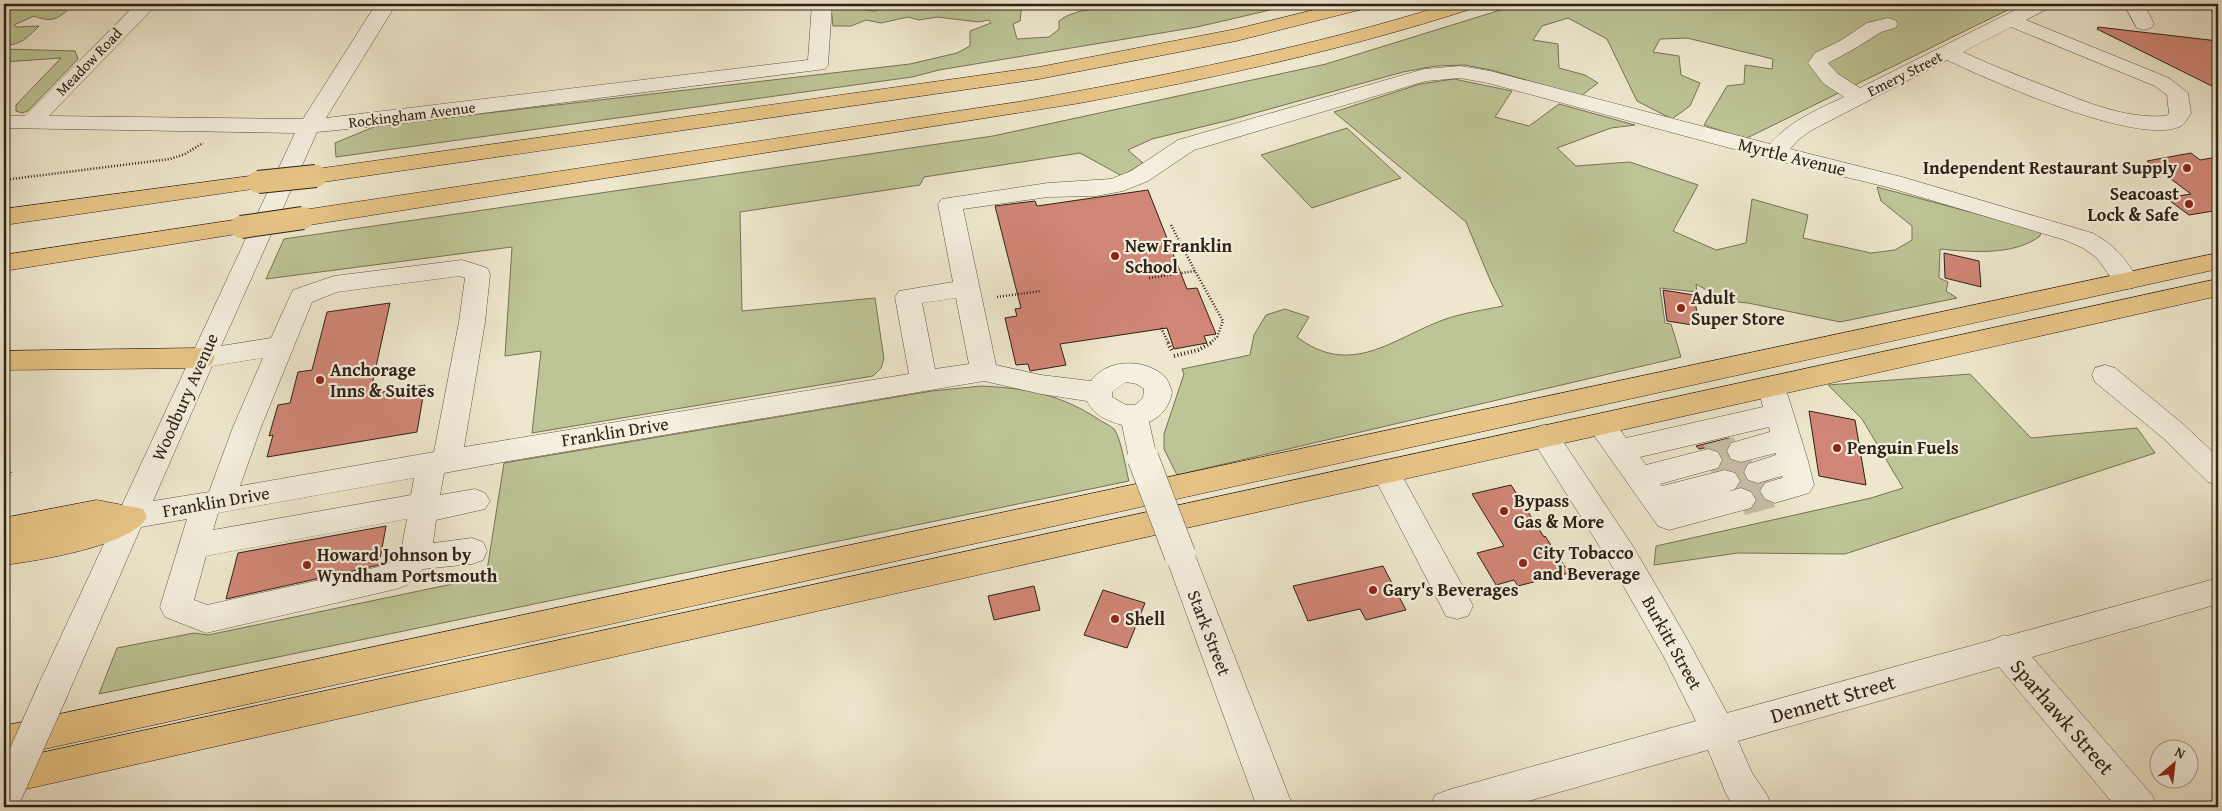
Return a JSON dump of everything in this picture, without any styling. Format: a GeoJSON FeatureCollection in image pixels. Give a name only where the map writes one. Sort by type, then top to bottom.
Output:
{"type":"FeatureCollection","features":[{"type":"Feature","properties":{"kind":"main road"},"geometry":{"type":"LineString","coordinates":[[4,216],[316,176],[1039,73],[1236,35],[1360,4]]}},
{"type":"Feature","properties":{"kind":"main road"},"geometry":{"type":"LineString","coordinates":[[4,263],[1024,107],[1117,90],[1294,53],[1406,23],[1467,4]]}},
{"type":"Feature","properties":{"kind":"main road"},"geometry":{"type":"LineString","coordinates":[[4,742],[2218,261]]}},
{"type":"Feature","properties":{"kind":"main road"},"geometry":{"type":"LineString","coordinates":[[4,778],[2218,287]]}},
{"type":"Feature","properties":{"kind":"main road"},"geometry":{"type":"LineString","coordinates":[[4,361],[202,358]]}},
{"type":"Feature","properties":{"kind":"main road"},"geometry":{"type":"LineString","coordinates":[[4,530],[97,512],[132,517]]}},
{"type":"Feature","properties":{"kind":"main road"},"geometry":{"type":"LineString","coordinates":[[4,553],[83,539],[132,517]]}},
{"type":"Feature","properties":{"kind":"street","name":"Meadow Road"},"geometry":{"type":"LineString","coordinates":[[31,122],[147,4]]}},
{"type":"Feature","properties":{"kind":"street","name":"Woodbury Avenue"},"geometry":{"type":"LineString","coordinates":[[4,800],[202,358],[310,126],[386,4]]}},
{"type":"Feature","properties":{"kind":"street","name":"Rockingham Avenue"},"geometry":{"type":"LineString","coordinates":[[4,122],[310,126],[390,118],[818,65],[822,4]]}},
{"type":"Feature","properties":{"kind":"street","name":"Emery Street"},"geometry":{"type":"LineString","coordinates":[[1775,153],[1790,135],[1802,126],[2042,4]]}},
{"type":"Feature","properties":{"kind":"street"},"geometry":{"type":"LineString","coordinates":[[2134,4],[2144,24]]}},
{"type":"Feature","properties":{"kind":"street"},"geometry":{"type":"LineString","coordinates":[[1947,52],[1980,68],[2083,108],[2120,118],[2158,124],[2173,122],[2180,113],[2177,93],[2162,82],[2010,20]]}},
{"type":"Feature","properties":{"kind":"street"},"geometry":{"type":"LineString","coordinates":[[1860,97],[1834,82],[1822,71],[1818,63],[1822,57],[1847,45],[1874,27],[1888,24]]}},
{"type":"Feature","properties":{"kind":"street","name":"Myrtle Avenue"},"geometry":{"type":"LineString","coordinates":[[967,288],[950,204],[1049,190],[1111,187],[1124,184],[1164,157],[1186,145],[1424,74],[1460,72],[1490,77],[1940,195],[2073,234],[2094,242],[2106,251],[2128,281]]}},
{"type":"Feature","properties":{"kind":"street"},"geometry":{"type":"LineString","coordinates":[[416,557],[424,507],[439,462],[472,322],[478,274],[462,268],[334,284],[302,296],[247,427],[193,546],[176,607],[206,619],[396,576],[416,557],[472,550]]}},
{"type":"Feature","properties":{"kind":"street"},"geometry":{"type":"LineString","coordinates":[[924,381],[908,297],[967,288],[984,371]]}},
{"type":"Feature","properties":{"kind":"street"},"geometry":{"type":"LineString","coordinates":[[202,358],[280,346]]}},
{"type":"Feature","properties":{"kind":"street","name":"Franklin Drive"},"geometry":{"type":"LineString","coordinates":[[132,517],[439,462],[984,371],[1027,384],[1063,390],[1099,392]]}},
{"type":"Feature","properties":{"kind":"street"},"geometry":{"type":"LineString","coordinates":[[1137,372],[1148,376],[1158,386],[1158,400],[1149,411],[1134,416],[1120,415],[1105,407],[1100,399],[1099,392],[1106,379],[1116,374],[1137,372]]}},
{"type":"Feature","properties":{"kind":"street"},"geometry":{"type":"LineString","coordinates":[[2105,375],[2166,425],[2218,474]]}},
{"type":"Feature","properties":{"kind":"street"},"geometry":{"type":"LineString","coordinates":[[1772,386],[1786,438]]}},
{"type":"Feature","properties":{"kind":"street","name":"Stark Street"},"geometry":{"type":"LineString","coordinates":[[1134,416],[1143,458],[1275,807]]}},
{"type":"Feature","properties":{"kind":"street"},"geometry":{"type":"LineString","coordinates":[[1600,424],[1647,489],[1724,481]]}},
{"type":"Feature","properties":{"kind":"street","name":"Burkitt Street"},"geometry":{"type":"LineString","coordinates":[[1544,436],[1623,557],[1676,647],[1706,704],[1740,784],[1754,807]]}},
{"type":"Feature","properties":{"kind":"street"},"geometry":{"type":"LineString","coordinates":[[1619,451],[1786,438]]}},
{"type":"Feature","properties":{"kind":"street"},"geometry":{"type":"LineString","coordinates":[[1758,471],[1786,438]]}},
{"type":"Feature","properties":{"kind":"street"},"geometry":{"type":"LineString","coordinates":[[1385,471],[1456,606]]}},
{"type":"Feature","properties":{"kind":"street"},"geometry":{"type":"LineString","coordinates":[[193,546],[424,507],[475,501]]}},
{"type":"Feature","properties":{"kind":"street","name":"Dennett Street"},"geometry":{"type":"LineString","coordinates":[[1448,807],[2218,590]]}},
{"type":"Feature","properties":{"kind":"street","name":"Sparhawk Street"},"geometry":{"type":"LineString","coordinates":[[2004,649],[2140,807]]}},
{"type":"Feature","properties":{"kind":"path"},"geometry":{"type":"LineString","coordinates":[[4,180],[170,159],[193,150],[221,126]]}},
{"type":"Feature","properties":{"kind":"path"},"geometry":{"type":"LineString","coordinates":[[1171,225],[1223,321],[1222,330],[1208,346],[1174,356]]}},
{"type":"Feature","properties":{"kind":"path"},"geometry":{"type":"LineString","coordinates":[[1149,278],[1195,271]]}},
{"type":"Feature","properties":{"kind":"path"},"geometry":{"type":"LineString","coordinates":[[997,297],[1041,291]]}},
{"type":"Feature","properties":{"kind":"path"},"geometry":{"type":"LineString","coordinates":[[1161,328],[1172,351]]}},
{"type":"Feature","properties":{"kind":"path"},"geometry":{"type":"LineString","coordinates":[[4,489],[10,471]]}},
{"type":"Feature","properties":{"kind":"green space"},"geometry":{"type":"Polygon","coordinates":[[[4,4],[75,4],[56,18],[47,19],[34,16],[14,25],[17,27],[39,26],[19,42],[4,45],[4,4]]]}},
{"type":"Feature","properties":{"kind":"green space"},"geometry":{"type":"Polygon","coordinates":[[[840,4],[876,11],[880,4],[1022,4],[1020,21],[1013,24],[1017,39],[1049,37],[1059,29],[1059,21],[1077,12],[1088,10],[1146,6],[1146,4],[1296,4],[1197,27],[939,70],[912,77],[336,157],[335,143],[376,126],[910,64],[957,53],[970,46],[970,31],[991,23],[989,20],[978,22],[937,17],[919,20],[908,17],[881,23],[866,20],[851,26],[833,26],[831,7],[840,4]]]}},
{"type":"Feature","properties":{"kind":"green space"},"geometry":{"type":"Polygon","coordinates":[[[1520,4],[2020,4],[1745,139],[1704,125],[1727,86],[1744,84],[1745,65],[1772,69],[1773,59],[1687,38],[1660,39],[1653,52],[1679,56],[1681,75],[1700,83],[1690,106],[1672,119],[1637,101],[1607,39],[1568,18],[1542,26],[1533,40],[1558,44],[1559,68],[1585,75],[1598,83],[1581,96],[1491,70],[1465,65],[1436,66],[1403,72],[1230,120],[1152,139],[1128,150],[1143,163],[1122,176],[1080,153],[924,177],[920,185],[740,212],[742,311],[875,298],[884,359],[881,368],[873,376],[532,433],[541,351],[505,356],[512,247],[266,279],[284,239],[993,136],[1326,64],[1520,4]]]}},
{"type":"Feature","properties":{"kind":"green space"},"geometry":{"type":"Polygon","coordinates":[[[4,49],[75,51],[78,59],[28,111],[22,113],[16,111],[16,105],[61,58],[4,62],[4,49]]]}},
{"type":"Feature","properties":{"kind":"green space"},"geometry":{"type":"Polygon","coordinates":[[[1454,79],[1512,91],[1495,117],[1529,126],[1559,104],[1635,125],[1611,128],[1557,148],[1576,166],[1630,162],[1698,185],[1673,231],[1716,250],[1746,243],[1752,199],[1808,215],[1803,238],[1871,253],[1895,250],[1912,240],[1912,226],[1881,201],[1877,187],[2041,231],[2040,236],[2018,247],[2005,250],[1965,251],[1940,249],[1939,278],[1948,282],[1946,291],[1957,298],[1840,322],[1748,303],[1726,301],[1696,284],[1697,292],[1660,288],[1665,323],[1671,324],[1681,357],[1177,475],[1164,449],[1164,434],[1184,374],[1182,369],[1250,355],[1254,335],[1266,315],[1285,309],[1309,317],[1297,337],[1317,349],[1335,354],[1353,355],[1389,345],[1443,320],[1503,306],[1466,222],[1334,112],[1420,84],[1454,79]]]}},
{"type":"Feature","properties":{"kind":"green space"},"geometry":{"type":"Polygon","coordinates":[[[1347,128],[1401,178],[1312,208],[1261,155],[1347,128]]]}},
{"type":"Feature","properties":{"kind":"green space"},"geometry":{"type":"Polygon","coordinates":[[[1970,374],[2031,438],[2137,428],[2155,453],[1845,554],[1738,553],[1654,565],[1656,546],[1871,498],[1903,488],[1862,419],[1828,385],[1970,374]]]}},
{"type":"Feature","properties":{"kind":"green space"},"geometry":{"type":"Polygon","coordinates":[[[981,386],[1012,388],[1056,398],[1084,410],[1110,426],[1117,433],[1129,481],[99,694],[117,648],[194,633],[208,635],[486,577],[504,463],[932,391],[981,386]]]}},
{"type":"Feature","properties":{"kind":"building"},"geometry":{"type":"Polygon","coordinates":[[[2098,27],[2218,41],[2218,89],[2097,29],[2098,27]]]}},
{"type":"Feature","properties":{"kind":"building"},"geometry":{"type":"Polygon","coordinates":[[[2191,153],[2200,160],[2218,157],[2218,214],[2213,211],[2189,215],[2166,198],[2191,194],[2147,161],[2191,153]]]}},
{"type":"Feature","properties":{"kind":"building"},"geometry":{"type":"Polygon","coordinates":[[[1148,190],[1187,289],[1197,288],[1216,334],[1204,336],[1207,343],[1174,349],[1167,328],[1060,344],[1066,365],[1030,371],[1028,364],[1016,365],[1005,318],[1017,316],[1015,309],[1021,308],[995,206],[1035,201],[1037,206],[1148,190]]]}},
{"type":"Feature","properties":{"kind":"building"},"geometry":{"type":"Polygon","coordinates":[[[1944,253],[1979,261],[1981,287],[1945,278],[1944,253]]]}},
{"type":"Feature","properties":{"kind":"building","name":"Adult Super Store"},"geometry":{"type":"Polygon","coordinates":[[[1663,290],[1694,295],[1699,326],[1667,321],[1663,290]]]}},
{"type":"Feature","properties":{"kind":"building","name":"Anchorage Inns & Suites"},"geometry":{"type":"Polygon","coordinates":[[[390,303],[370,394],[425,385],[417,432],[267,457],[273,435],[269,436],[278,405],[290,403],[298,372],[312,370],[327,312],[390,303]]]}},
{"type":"Feature","properties":{"kind":"building","name":"Penguin Fuels"},"geometry":{"type":"Polygon","coordinates":[[[1809,411],[1855,420],[1866,485],[1819,476],[1809,411]]]}},
{"type":"Feature","properties":{"kind":"building"},"geometry":{"type":"Polygon","coordinates":[[[1729,438],[1732,441],[1725,450],[1729,460],[1740,464],[1747,462],[1742,471],[1746,481],[1757,485],[1762,484],[1758,492],[1764,501],[1774,505],[1750,511],[1758,499],[1752,490],[1739,487],[1742,480],[1736,471],[1726,468],[1719,470],[1724,461],[1720,451],[1709,447],[1699,449],[1696,446],[1729,438]]]}},
{"type":"Feature","properties":{"kind":"building"},"geometry":{"type":"Polygon","coordinates":[[[1511,485],[1569,573],[1518,586],[1514,580],[1496,585],[1477,553],[1504,546],[1472,494],[1511,485]]]}},
{"type":"Feature","properties":{"kind":"building","name":"Howard Johnson by Wyndham Portsmouth"},"geometry":{"type":"Polygon","coordinates":[[[386,526],[379,565],[226,599],[238,553],[386,526]]]}},
{"type":"Feature","properties":{"kind":"building"},"geometry":{"type":"Polygon","coordinates":[[[1383,566],[1406,610],[1366,620],[1360,609],[1308,621],[1293,586],[1383,566]]]}},
{"type":"Feature","properties":{"kind":"building"},"geometry":{"type":"Polygon","coordinates":[[[1034,586],[1040,610],[994,620],[988,596],[1034,586]]]}},
{"type":"Feature","properties":{"kind":"building","name":"Shell"},"geometry":{"type":"Polygon","coordinates":[[[1103,590],[1145,603],[1127,648],[1084,635],[1103,590]]]}},
{"type":"Feature","properties":{"kind":"tunnel"},"geometry":{"type":"LineString","coordinates":[[1708,460],[1741,451]]}},
{"type":"Feature","properties":{"kind":"tunnel"},"geometry":{"type":"LineString","coordinates":[[1725,481],[1758,472]]}},
{"type":"Feature","properties":{"kind":"tunnel"},"geometry":{"type":"LineString","coordinates":[[1741,500],[1775,491]]}},
{"type":"Feature","properties":{"kind":"place","name":"Independent Restaurant Supply"},"geometry":{"type":"Point","coordinates":[2187,168]}},
{"type":"Feature","properties":{"kind":"place","name":"Seacoast Lock & Safe"},"geometry":{"type":"Point","coordinates":[2189,204]}},
{"type":"Feature","properties":{"kind":"place","name":"New Franklin School"},"geometry":{"type":"Point","coordinates":[1115,256]}},
{"type":"Feature","properties":{"kind":"place","name":"Adult Super Store"},"geometry":{"type":"Point","coordinates":[1681,308]}},
{"type":"Feature","properties":{"kind":"place","name":"Anchorage Inns & Suites"},"geometry":{"type":"Point","coordinates":[320,380]}},
{"type":"Feature","properties":{"kind":"place","name":"Penguin Fuels"},"geometry":{"type":"Point","coordinates":[1837,448]}},
{"type":"Feature","properties":{"kind":"place","name":"Bypass Gas & More"},"geometry":{"type":"Point","coordinates":[1504,511]}},
{"type":"Feature","properties":{"kind":"place","name":"City Tobacco and Beverage"},"geometry":{"type":"Point","coordinates":[1523,563]}},
{"type":"Feature","properties":{"kind":"place","name":"Howard Johnson by Wyndham Portsmouth"},"geometry":{"type":"Point","coordinates":[307,565]}},
{"type":"Feature","properties":{"kind":"place","name":"Gary's Beverages"},"geometry":{"type":"Point","coordinates":[1373,590]}},
{"type":"Feature","properties":{"kind":"place","name":"Shell"},"geometry":{"type":"Point","coordinates":[1115,619]}}]}
